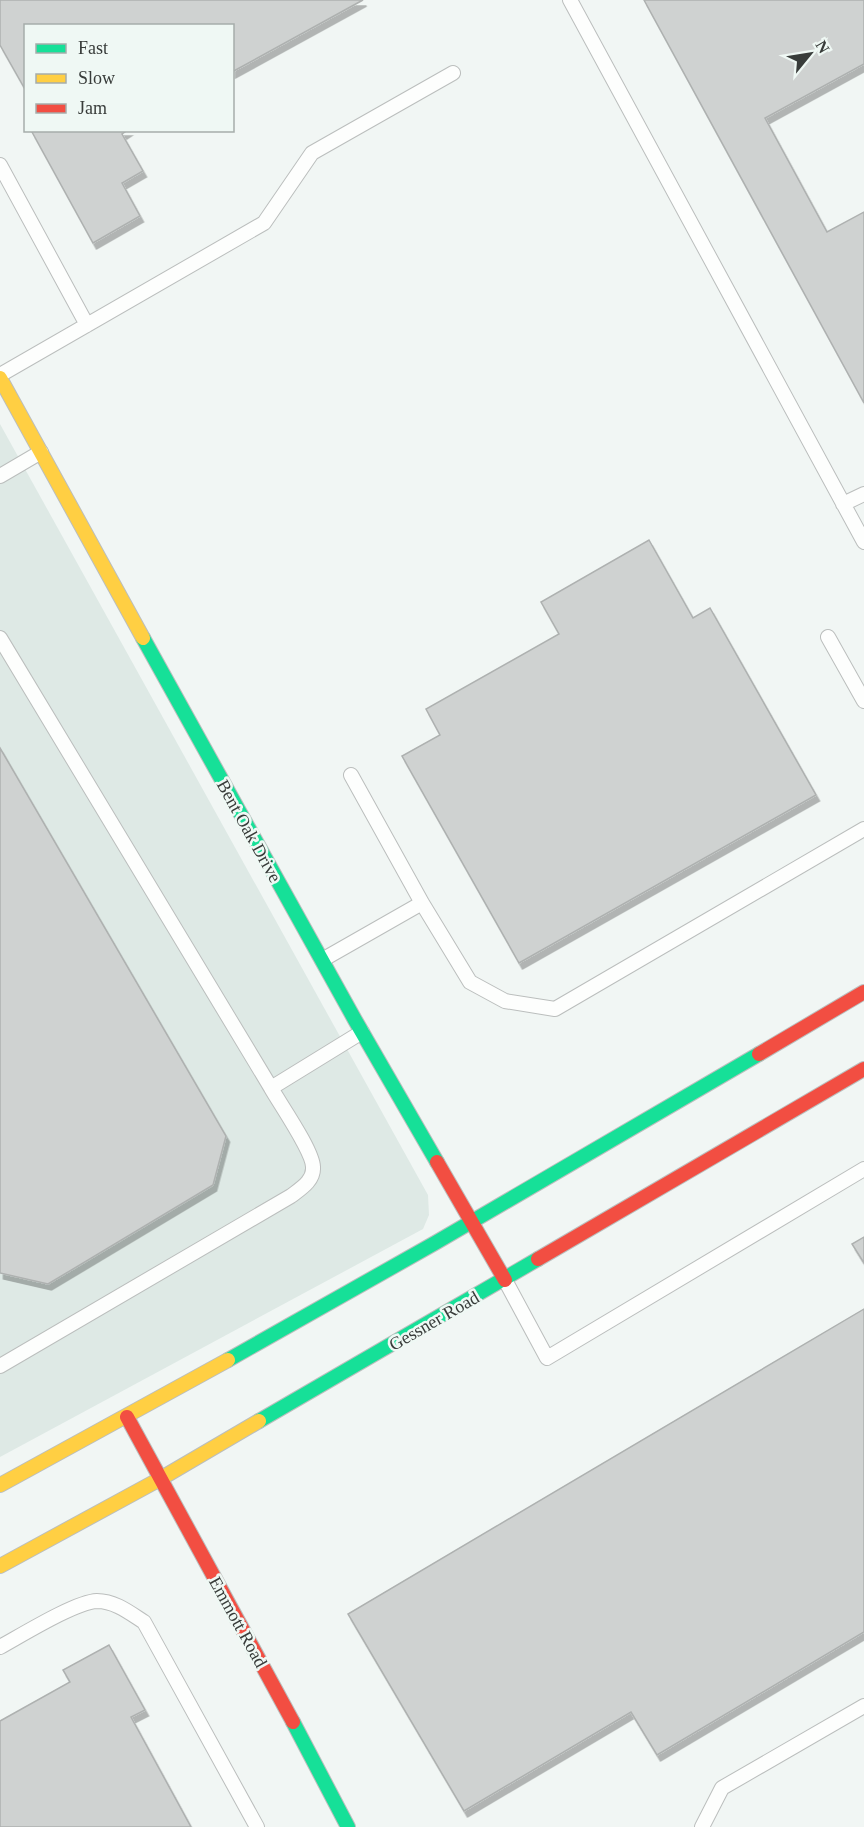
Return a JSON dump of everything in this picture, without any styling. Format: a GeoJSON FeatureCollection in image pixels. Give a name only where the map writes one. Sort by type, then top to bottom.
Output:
{"type":"FeatureCollection","features":[{"type":"Feature","properties":{"kind":"main road","name":"Bent Oak Drive"},"geometry":{"type":"LineString","coordinates":[[0,376],[362,1032],[505,1280]]}},
{"type":"Feature","properties":{"kind":"main road"},"geometry":{"type":"LineString","coordinates":[[0,1485],[127,1417],[471,1221],[864,992]]}},
{"type":"Feature","properties":{"kind":"main road","name":"Gessner Road"},"geometry":{"type":"LineString","coordinates":[[0,1566],[160,1479],[864,1069]]}},
{"type":"Feature","properties":{"kind":"main road","name":"Emmott Road"},"geometry":{"type":"LineString","coordinates":[[127,1417],[348,1827]]}},
{"type":"Feature","properties":{"kind":"lane"},"geometry":{"type":"LineString","coordinates":[[570,0],[864,542]]}},
{"type":"Feature","properties":{"kind":"lane"},"geometry":{"type":"LineString","coordinates":[[0,376],[264,223],[312,153],[453,73]]}},
{"type":"Feature","properties":{"kind":"lane"},"geometry":{"type":"LineString","coordinates":[[0,165],[87,325]]}},
{"type":"Feature","properties":{"kind":"lane"},"geometry":{"type":"LineString","coordinates":[[0,476],[41,452]]}},
{"type":"Feature","properties":{"kind":"lane"},"geometry":{"type":"LineString","coordinates":[[843,504],[864,494]]}},
{"type":"Feature","properties":{"kind":"lane"},"geometry":{"type":"LineString","coordinates":[[828,637],[864,701]]}},
{"type":"Feature","properties":{"kind":"lane"},"geometry":{"type":"LineString","coordinates":[[0,638],[271,1088],[309,1154],[314,1168],[308,1183],[291,1196],[0,1366]]}},
{"type":"Feature","properties":{"kind":"lane"},"geometry":{"type":"LineString","coordinates":[[351,774],[422,903],[470,982],[505,1001],[555,1009],[864,829]]}},
{"type":"Feature","properties":{"kind":"lane"},"geometry":{"type":"LineString","coordinates":[[322,960],[422,903]]}},
{"type":"Feature","properties":{"kind":"lane"},"geometry":{"type":"LineString","coordinates":[[271,1088],[362,1032]]}},
{"type":"Feature","properties":{"kind":"lane"},"geometry":{"type":"LineString","coordinates":[[505,1280],[547,1358],[864,1169]]}},
{"type":"Feature","properties":{"kind":"lane"},"geometry":{"type":"LineString","coordinates":[[0,1647],[69,1610],[97,1601],[119,1606],[144,1622],[257,1827]]}},
{"type":"Feature","properties":{"kind":"lane"},"geometry":{"type":"LineString","coordinates":[[702,1827],[722,1788],[864,1706]]}},
{"type":"Feature","properties":{"kind":"shaded area"},"geometry":{"type":"Polygon","coordinates":[[[0,424],[428,1195],[429,1215],[423,1229],[0,1457],[0,424]]]}},
{"type":"Feature","properties":{"kind":"building"},"geometry":{"type":"Polygon","coordinates":[[[0,0],[363,0],[234,71],[234,24],[24,24],[24,87],[0,45],[0,0]]]}},
{"type":"Feature","properties":{"kind":"building"},"geometry":{"type":"Polygon","coordinates":[[[644,0],[864,0],[864,64],[765,118],[827,232],[864,212],[864,403],[644,0]]]}},
{"type":"Feature","properties":{"kind":"building"},"geometry":{"type":"Polygon","coordinates":[[[32,132],[125,132],[122,134],[143,171],[122,183],[140,216],[93,243],[32,132]]]}},
{"type":"Feature","properties":{"kind":"building"},"geometry":{"type":"Polygon","coordinates":[[[649,540],[693,618],[710,608],[816,795],[519,963],[402,756],[440,735],[426,709],[559,634],[541,602],[649,540]]]}},
{"type":"Feature","properties":{"kind":"building"},"geometry":{"type":"Polygon","coordinates":[[[0,748],[226,1136],[213,1185],[48,1284],[0,1273],[0,748]]]}},
{"type":"Feature","properties":{"kind":"building"},"geometry":{"type":"Polygon","coordinates":[[[864,1237],[864,1263],[852,1244],[864,1237]]]}},
{"type":"Feature","properties":{"kind":"building"},"geometry":{"type":"Polygon","coordinates":[[[864,1309],[864,1632],[657,1755],[631,1712],[464,1811],[348,1614],[864,1309]]]}},
{"type":"Feature","properties":{"kind":"building"},"geometry":{"type":"Polygon","coordinates":[[[109,1645],[145,1710],[131,1717],[191,1827],[0,1827],[0,1721],[70,1682],[63,1670],[109,1645]]]}},
{"type":"Feature","properties":{"kind":"traffic: fast"},"geometry":{"type":"LineString","coordinates":[[143,638],[355,1020],[437,1162]]}},
{"type":"Feature","properties":{"kind":"traffic: fast"},"geometry":{"type":"LineString","coordinates":[[228,1360],[435,1243],[759,1054]]}},
{"type":"Feature","properties":{"kind":"traffic: fast"},"geometry":{"type":"LineString","coordinates":[[259,1421],[538,1259]]}},
{"type":"Feature","properties":{"kind":"traffic: fast"},"geometry":{"type":"LineString","coordinates":[[293,1722],[348,1827]]}},
{"type":"Feature","properties":{"kind":"traffic: slow"},"geometry":{"type":"LineString","coordinates":[[0,378],[143,638]]}},
{"type":"Feature","properties":{"kind":"traffic: slow"},"geometry":{"type":"LineString","coordinates":[[0,1485],[228,1360]]}},
{"type":"Feature","properties":{"kind":"traffic: slow"},"geometry":{"type":"LineString","coordinates":[[0,1566],[160,1479],[259,1421]]}},
{"type":"Feature","properties":{"kind":"traffic: jam"},"geometry":{"type":"LineString","coordinates":[[759,1054],[864,992]]}},
{"type":"Feature","properties":{"kind":"traffic: jam"},"geometry":{"type":"LineString","coordinates":[[538,1259],[864,1069]]}},
{"type":"Feature","properties":{"kind":"traffic: jam"},"geometry":{"type":"LineString","coordinates":[[437,1162],[505,1280]]}},
{"type":"Feature","properties":{"kind":"traffic: jam"},"geometry":{"type":"LineString","coordinates":[[127,1417],[293,1722]]}}]}
